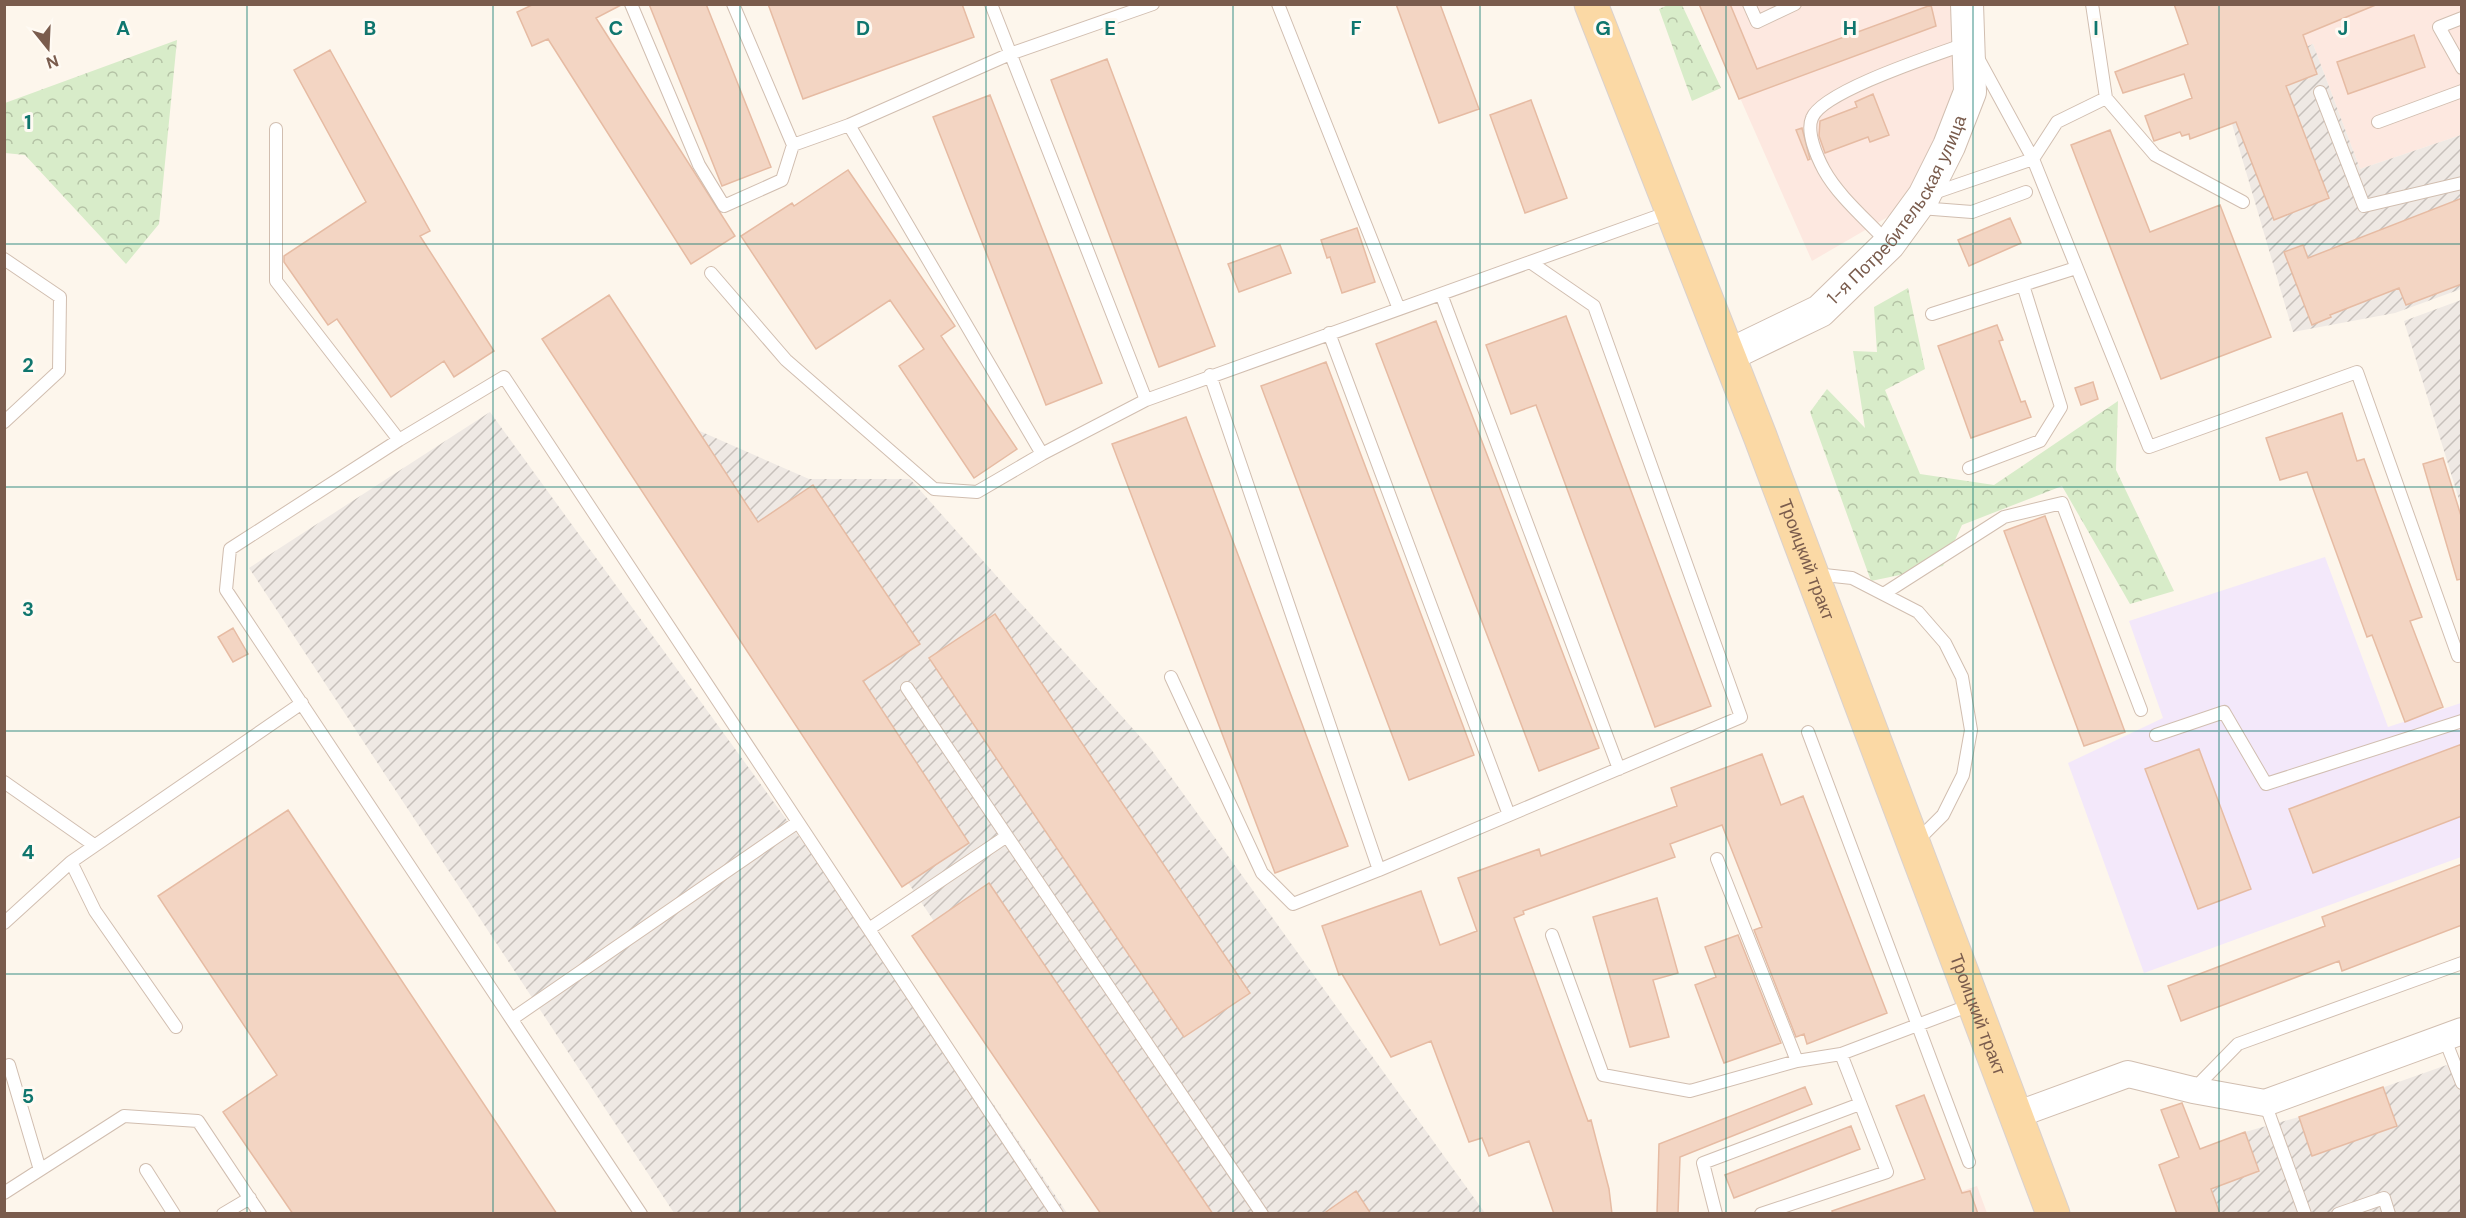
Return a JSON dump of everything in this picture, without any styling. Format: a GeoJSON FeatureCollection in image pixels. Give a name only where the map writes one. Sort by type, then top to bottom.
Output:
{"type":"FeatureCollection","features":[{"type":"Feature","properties":{"kind":"main road","name":"Троицкий тракт"},"geometry":{"type":"LineString","coordinates":[[1591,4],[1729,355],[2053,1214]]}},
{"type":"Feature","properties":{"kind":"street","name":"1-я Потребительская улица"},"geometry":{"type":"LineString","coordinates":[[1729,355],[1820,310],[1889,244],[1920,202],[1949,146],[1970,92],[1967,4]]}},
{"type":"Feature","properties":{"kind":"street"},"geometry":{"type":"LineString","coordinates":[[2016,1115],[2128,1074],[2193,1090],[2265,1102],[2453,1034]]}},
{"type":"Feature","properties":{"kind":"lane"},"geometry":{"type":"LineString","coordinates":[[631,4],[699,165],[724,206],[782,180],[793,145],[734,4]]}},
{"type":"Feature","properties":{"kind":"lane"},"geometry":{"type":"LineString","coordinates":[[991,4],[1146,400]]}},
{"type":"Feature","properties":{"kind":"lane"},"geometry":{"type":"LineString","coordinates":[[793,145],[849,125],[1010,54],[1153,4]]}},
{"type":"Feature","properties":{"kind":"lane"},"geometry":{"type":"LineString","coordinates":[[1278,4],[1399,309]]}},
{"type":"Feature","properties":{"kind":"lane"},"geometry":{"type":"LineString","coordinates":[[1749,4],[1757,22],[1795,4]]}},
{"type":"Feature","properties":{"kind":"lane"},"geometry":{"type":"LineString","coordinates":[[2092,4],[2106,98],[2155,155],[2243,202]]}},
{"type":"Feature","properties":{"kind":"lane"},"geometry":{"type":"LineString","coordinates":[[2462,18],[2439,27],[2462,68]]}},
{"type":"Feature","properties":{"kind":"lane"},"geometry":{"type":"LineString","coordinates":[[1889,244],[1824,170],[1810,130],[1812,117],[1819,106],[1839,93],[1970,42],[2033,159],[2149,447],[2357,372],[2458,656]]}},
{"type":"Feature","properties":{"kind":"lane"},"geometry":{"type":"LineString","coordinates":[[2378,122],[2462,91]]}},
{"type":"Feature","properties":{"kind":"lane"},"geometry":{"type":"LineString","coordinates":[[2320,93],[2364,206],[2462,183]]}},
{"type":"Feature","properties":{"kind":"lane"},"geometry":{"type":"LineString","coordinates":[[1920,202],[2033,159],[2057,122],[2106,98]]}},
{"type":"Feature","properties":{"kind":"lane"},"geometry":{"type":"LineString","coordinates":[[849,125],[1042,454]]}},
{"type":"Feature","properties":{"kind":"lane"},"geometry":{"type":"LineString","coordinates":[[276,129],[276,281],[399,440]]}},
{"type":"Feature","properties":{"kind":"lane"},"geometry":{"type":"LineString","coordinates":[[1920,202],[1972,212],[2026,192]]}},
{"type":"Feature","properties":{"kind":"lane"},"geometry":{"type":"LineString","coordinates":[[711,273],[786,360],[934,489],[977,492],[1042,454],[1146,400],[1210,375],[1672,211]]}},
{"type":"Feature","properties":{"kind":"lane"},"geometry":{"type":"LineString","coordinates":[[4,259],[60,297],[59,371],[4,422]]}},
{"type":"Feature","properties":{"kind":"lane"},"geometry":{"type":"LineString","coordinates":[[1171,677],[1262,873],[1293,904],[1741,717],[1594,306],[1530,262]]}},
{"type":"Feature","properties":{"kind":"lane"},"geometry":{"type":"LineString","coordinates":[[1932,314],[2076,267]]}},
{"type":"Feature","properties":{"kind":"lane"},"geometry":{"type":"LineString","coordinates":[[1969,468],[2040,441],[2061,407],[2023,285]]}},
{"type":"Feature","properties":{"kind":"lane"},"geometry":{"type":"LineString","coordinates":[[1441,294],[1619,768]]}},
{"type":"Feature","properties":{"kind":"lane"},"geometry":{"type":"LineString","coordinates":[[1329,333],[1509,815]]}},
{"type":"Feature","properties":{"kind":"lane"},"geometry":{"type":"LineString","coordinates":[[1210,375],[1379,870]]}},
{"type":"Feature","properties":{"kind":"lane"},"geometry":{"type":"LineString","coordinates":[[641,1214],[226,590],[230,549],[399,440],[504,377],[1058,1214]]}},
{"type":"Feature","properties":{"kind":"lane"},"geometry":{"type":"LineString","coordinates":[[1885,593],[2004,517],[2062,503],[2141,710]]}},
{"type":"Feature","properties":{"kind":"lane"},"geometry":{"type":"LineString","coordinates":[[1812,574],[1852,578],[1918,612],[1945,643],[1962,677],[1971,730],[1963,775],[1942,815],[1913,845]]}},
{"type":"Feature","properties":{"kind":"lane"},"geometry":{"type":"LineString","coordinates":[[907,687],[1262,1214]]}},
{"type":"Feature","properties":{"kind":"lane"},"geometry":{"type":"LineString","coordinates":[[4,923],[71,862],[302,704]]}},
{"type":"Feature","properties":{"kind":"lane"},"geometry":{"type":"LineString","coordinates":[[2156,735],[2224,712],[2266,784],[2462,721]]}},
{"type":"Feature","properties":{"kind":"lane"},"geometry":{"type":"LineString","coordinates":[[1808,732],[1969,1162]]}},
{"type":"Feature","properties":{"kind":"lane"},"geometry":{"type":"LineString","coordinates":[[4,782],[94,846]]}},
{"type":"Feature","properties":{"kind":"lane"},"geometry":{"type":"LineString","coordinates":[[512,1019],[798,822]]}},
{"type":"Feature","properties":{"kind":"lane"},"geometry":{"type":"LineString","coordinates":[[869,929],[1007,836]]}},
{"type":"Feature","properties":{"kind":"lane"},"geometry":{"type":"LineString","coordinates":[[1717,859],[1797,1061]]}},
{"type":"Feature","properties":{"kind":"lane"},"geometry":{"type":"LineString","coordinates":[[71,862],[95,911],[176,1027]]}},
{"type":"Feature","properties":{"kind":"lane"},"geometry":{"type":"LineString","coordinates":[[1552,935],[1603,1075],[1690,1091],[1797,1061],[1841,1054],[1974,1004]]}},
{"type":"Feature","properties":{"kind":"lane"},"geometry":{"type":"LineString","coordinates":[[2193,1090],[2238,1044],[2462,963]]}},
{"type":"Feature","properties":{"kind":"lane"},"geometry":{"type":"LineString","coordinates":[[2453,1034],[2462,1083]]}},
{"type":"Feature","properties":{"kind":"lane"},"geometry":{"type":"LineString","coordinates":[[1761,1214],[1887,1172],[1841,1054]]}},
{"type":"Feature","properties":{"kind":"lane"},"geometry":{"type":"LineString","coordinates":[[9,1065],[39,1170]]}},
{"type":"Feature","properties":{"kind":"lane"},"geometry":{"type":"LineString","coordinates":[[2265,1102],[2305,1214]]}},
{"type":"Feature","properties":{"kind":"lane"},"geometry":{"type":"LineString","coordinates":[[1716,1214],[1703,1163],[1860,1104]]}},
{"type":"Feature","properties":{"kind":"lane"},"geometry":{"type":"LineString","coordinates":[[4,1193],[124,1116],[198,1121],[260,1214]]}},
{"type":"Feature","properties":{"kind":"lane"},"geometry":{"type":"LineString","coordinates":[[146,1170],[174,1214]]}},
{"type":"Feature","properties":{"kind":"lane"},"geometry":{"type":"LineString","coordinates":[[222,1214],[250,1198]]}},
{"type":"Feature","properties":{"kind":"lane"},"geometry":{"type":"LineString","coordinates":[[2338,1214],[2384,1198],[2389,1214]]}},
{"type":"Feature","properties":{"kind":"shaded area"},"geometry":{"type":"Polygon","coordinates":[[[1699,5],[1951,5],[1956,19],[1952,103],[1906,203],[1886,218],[1812,261],[1699,5]]]}},
{"type":"Feature","properties":{"kind":"shaded area"},"geometry":{"type":"Polygon","coordinates":[[[2181,5],[2461,5],[2461,135],[2360,169],[2313,44],[2220,83],[2181,5]]]}},
{"type":"Feature","properties":{"kind":"shaded area"},"geometry":{"type":"Polygon","coordinates":[[[2313,44],[2360,169],[2461,135],[2461,289],[2395,313],[2293,332],[2220,83],[2313,44]]]}},
{"type":"Feature","properties":{"kind":"shaded area"},"geometry":{"type":"Polygon","coordinates":[[[2462,300],[2461,506],[2404,321],[2462,300]]]}},
{"type":"Feature","properties":{"kind":"shaded area"},"geometry":{"type":"Polygon","coordinates":[[[565,372],[809,479],[910,479],[1151,749],[1485,1213],[1130,1213],[565,372]]]}},
{"type":"Feature","properties":{"kind":"shaded area"},"geometry":{"type":"Polygon","coordinates":[[[490,412],[994,1105],[1067,1213],[674,1213],[249,568],[490,412]]]}},
{"type":"Feature","properties":{"kind":"shaded area"},"geometry":{"type":"Polygon","coordinates":[[[2325,557],[2388,727],[2461,703],[2461,857],[2144,973],[2068,763],[2163,718],[2129,621],[2325,557]]]}},
{"type":"Feature","properties":{"kind":"shaded area"},"geometry":{"type":"Polygon","coordinates":[[[2461,1060],[2461,1213],[2177,1213],[2159,1165],[2245,1132],[2299,1117],[2461,1060]]]}},
{"type":"Feature","properties":{"kind":"shaded area"},"geometry":{"type":"Polygon","coordinates":[[[1977,1186],[1987,1213],[1893,1214],[1977,1186]]]}},
{"type":"Feature","properties":{"kind":"green space"},"geometry":{"type":"Polygon","coordinates":[[[1668,5],[1682,5],[1721,88],[1692,101],[1659,9],[1668,5]]]}},
{"type":"Feature","properties":{"kind":"green space"},"geometry":{"type":"Polygon","coordinates":[[[177,40],[159,224],[126,264],[25,155],[5,153],[5,103],[177,40]]]}},
{"type":"Feature","properties":{"kind":"green space"},"geometry":{"type":"Polygon","coordinates":[[[1908,288],[1925,369],[1885,390],[1920,474],[1994,485],[2118,401],[2116,470],[2174,591],[2130,604],[2062,486],[1962,525],[1943,566],[1871,581],[1810,412],[1827,389],[1865,428],[1853,351],[1877,352],[1874,307],[1908,288]]]}},
{"type":"Feature","properties":{"kind":"building"},"geometry":{"type":"Polygon","coordinates":[[[534,4],[623,4],[596,18],[735,236],[691,264],[548,39],[532,46],[517,12],[534,4]]]}},
{"type":"Feature","properties":{"kind":"building"},"geometry":{"type":"Polygon","coordinates":[[[649,4],[706,4],[771,167],[722,186],[649,4]]]}},
{"type":"Feature","properties":{"kind":"building"},"geometry":{"type":"Polygon","coordinates":[[[768,4],[962,4],[974,37],[803,99],[768,4]]]}},
{"type":"Feature","properties":{"kind":"building"},"geometry":{"type":"Polygon","coordinates":[[[1396,4],[1440,4],[1479,109],[1439,123],[1396,4]]]}},
{"type":"Feature","properties":{"kind":"building"},"geometry":{"type":"Polygon","coordinates":[[[1699,4],[1730,4],[1757,69],[1931,5],[1936,26],[1739,99],[1699,4]]]}},
{"type":"Feature","properties":{"kind":"building"},"geometry":{"type":"Polygon","coordinates":[[[2174,4],[2378,4],[2303,35],[2317,74],[2286,86],[2329,198],[2274,220],[2236,122],[2190,139],[2189,134],[2182,136],[2180,132],[2154,141],[2145,116],[2192,98],[2184,74],[2123,93],[2115,72],[2188,44],[2174,4]]]}},
{"type":"Feature","properties":{"kind":"building"},"geometry":{"type":"Polygon","coordinates":[[[2414,35],[2425,67],[2348,94],[2337,62],[2414,35]]]}},
{"type":"Feature","properties":{"kind":"building"},"geometry":{"type":"Polygon","coordinates":[[[330,50],[430,231],[420,236],[494,351],[454,377],[444,361],[391,397],[337,319],[328,325],[284,262],[284,256],[366,202],[294,70],[330,50]]]}},
{"type":"Feature","properties":{"kind":"building"},"geometry":{"type":"Polygon","coordinates":[[[1107,59],[1215,346],[1159,367],[1051,80],[1107,59]]]}},
{"type":"Feature","properties":{"kind":"building"},"geometry":{"type":"Polygon","coordinates":[[[1873,94],[1889,135],[1870,142],[1868,137],[1825,153],[1819,136],[1820,121],[1857,107],[1855,102],[1873,94]]]}},
{"type":"Feature","properties":{"kind":"building"},"geometry":{"type":"Polygon","coordinates":[[[990,95],[1102,383],[1046,405],[933,117],[990,95]]]}},
{"type":"Feature","properties":{"kind":"building"},"geometry":{"type":"Polygon","coordinates":[[[1531,100],[1567,198],[1525,213],[1490,115],[1531,100]]]}},
{"type":"Feature","properties":{"kind":"building"},"geometry":{"type":"Polygon","coordinates":[[[1802,128],[1810,159],[1808,160],[1796,130],[1802,128]]]}},
{"type":"Feature","properties":{"kind":"building"},"geometry":{"type":"Polygon","coordinates":[[[2110,130],[2150,232],[2220,205],[2271,337],[2161,379],[2071,145],[2110,130]]]}},
{"type":"Feature","properties":{"kind":"building"},"geometry":{"type":"Polygon","coordinates":[[[848,170],[955,326],[941,336],[1017,449],[974,478],[899,366],[924,349],[890,300],[816,349],[741,236],[792,203],[794,206],[848,170]]]}},
{"type":"Feature","properties":{"kind":"building"},"geometry":{"type":"Polygon","coordinates":[[[2462,198],[2462,284],[2406,305],[2399,288],[2330,315],[2331,317],[2312,325],[2284,252],[2303,245],[2308,258],[2462,198]]]}},
{"type":"Feature","properties":{"kind":"building"},"geometry":{"type":"Polygon","coordinates":[[[2010,218],[2021,243],[1969,266],[1958,240],[2010,218]]]}},
{"type":"Feature","properties":{"kind":"building"},"geometry":{"type":"Polygon","coordinates":[[[1357,228],[1375,282],[1342,293],[1330,257],[1327,258],[1321,240],[1357,228]]]}},
{"type":"Feature","properties":{"kind":"building"},"geometry":{"type":"Polygon","coordinates":[[[1280,245],[1291,273],[1239,292],[1228,264],[1280,245]]]}},
{"type":"Feature","properties":{"kind":"building"},"geometry":{"type":"Polygon","coordinates":[[[609,295],[758,522],[813,485],[920,644],[863,681],[969,843],[902,887],[542,339],[609,295]]]}},
{"type":"Feature","properties":{"kind":"building"},"geometry":{"type":"Polygon","coordinates":[[[1566,316],[1711,706],[1655,727],[1536,405],[1511,414],[1486,345],[1566,316]]]}},
{"type":"Feature","properties":{"kind":"building"},"geometry":{"type":"Polygon","coordinates":[[[1436,321],[1599,748],[1539,771],[1376,344],[1436,321]]]}},
{"type":"Feature","properties":{"kind":"building"},"geometry":{"type":"Polygon","coordinates":[[[1997,325],[2003,340],[1999,341],[2021,402],[2025,401],[2031,417],[1971,438],[1938,346],[1997,325]]]}},
{"type":"Feature","properties":{"kind":"building"},"geometry":{"type":"Polygon","coordinates":[[[1326,362],[1474,755],[1409,780],[1261,386],[1326,362]]]}},
{"type":"Feature","properties":{"kind":"building"},"geometry":{"type":"Polygon","coordinates":[[[2093,382],[2098,399],[2081,405],[2075,388],[2093,382]]]}},
{"type":"Feature","properties":{"kind":"building"},"geometry":{"type":"Polygon","coordinates":[[[2342,413],[2357,461],[2364,459],[2422,617],[2410,621],[2443,707],[2405,722],[2372,635],[2367,637],[2307,472],[2280,480],[2266,438],[2342,413]]]}},
{"type":"Feature","properties":{"kind":"building"},"geometry":{"type":"Polygon","coordinates":[[[1186,417],[1348,846],[1275,873],[1112,444],[1186,417]]]}},
{"type":"Feature","properties":{"kind":"building"},"geometry":{"type":"Polygon","coordinates":[[[2443,458],[2462,519],[2462,579],[2457,580],[2423,464],[2443,458]]]}},
{"type":"Feature","properties":{"kind":"building"},"geometry":{"type":"Polygon","coordinates":[[[2045,516],[2125,732],[2084,746],[2004,531],[2045,516]]]}},
{"type":"Feature","properties":{"kind":"building"},"geometry":{"type":"Polygon","coordinates":[[[995,614],[1250,993],[1184,1037],[929,658],[995,614]]]}},
{"type":"Feature","properties":{"kind":"building"},"geometry":{"type":"Polygon","coordinates":[[[233,628],[248,654],[233,662],[218,637],[233,628]]]}},
{"type":"Feature","properties":{"kind":"building"},"geometry":{"type":"Polygon","coordinates":[[[2462,744],[2462,816],[2313,873],[2289,809],[2462,744]]]}},
{"type":"Feature","properties":{"kind":"building"},"geometry":{"type":"Polygon","coordinates":[[[2199,749],[2251,889],[2198,909],[2145,769],[2199,749]]]}},
{"type":"Feature","properties":{"kind":"building"},"geometry":{"type":"Polygon","coordinates":[[[1762,754],[1781,805],[1803,796],[1887,1013],[1807,1044],[1804,1034],[1796,1037],[1754,930],[1762,927],[1722,825],[1670,844],[1675,857],[1523,911],[1524,914],[1514,918],[1588,1121],[1591,1120],[1609,1189],[1612,1214],[1554,1214],[1529,1141],[1489,1156],[1482,1138],[1469,1142],[1431,1041],[1391,1057],[1342,974],[1339,975],[1322,926],[1421,891],[1440,945],[1477,931],[1458,878],[1539,849],[1541,856],[1677,806],[1671,788],[1762,754]]]}},
{"type":"Feature","properties":{"kind":"building"},"geometry":{"type":"Polygon","coordinates":[[[288,810],[557,1214],[293,1214],[223,1112],[277,1075],[158,896],[288,810]]]}},
{"type":"Feature","properties":{"kind":"building"},"geometry":{"type":"Polygon","coordinates":[[[2462,864],[2462,925],[2342,971],[2339,961],[2181,1021],[2168,986],[2325,926],[2322,917],[2462,864]]]}},
{"type":"Feature","properties":{"kind":"building"},"geometry":{"type":"Polygon","coordinates":[[[989,883],[1213,1214],[1101,1214],[912,936],[989,883]]]}},
{"type":"Feature","properties":{"kind":"building"},"geometry":{"type":"Polygon","coordinates":[[[1657,898],[1678,973],[1653,980],[1669,1037],[1630,1047],[1593,917],[1657,898]]]}},
{"type":"Feature","properties":{"kind":"building"},"geometry":{"type":"Polygon","coordinates":[[[1738,935],[1781,1043],[1724,1063],[1695,985],[1716,977],[1705,947],[1738,935]]]}},
{"type":"Feature","properties":{"kind":"building"},"geometry":{"type":"Polygon","coordinates":[[[1805,1087],[1812,1104],[1680,1157],[1678,1214],[1657,1214],[1659,1144],[1805,1087]]]}},
{"type":"Feature","properties":{"kind":"building"},"geometry":{"type":"Polygon","coordinates":[[[2383,1087],[2397,1126],[2312,1156],[2299,1117],[2383,1087]]]}},
{"type":"Feature","properties":{"kind":"building"},"geometry":{"type":"Polygon","coordinates":[[[1924,1095],[1962,1193],[1970,1191],[1978,1214],[1833,1214],[1832,1211],[1925,1179],[1896,1106],[1924,1095]]]}},
{"type":"Feature","properties":{"kind":"building"},"geometry":{"type":"Polygon","coordinates":[[[2182,1103],[2200,1149],[2245,1132],[2259,1171],[2211,1189],[2220,1214],[2177,1214],[2159,1165],[2179,1157],[2161,1110],[2182,1103]]]}},
{"type":"Feature","properties":{"kind":"building"},"geometry":{"type":"Polygon","coordinates":[[[1851,1126],[1860,1149],[1734,1198],[1725,1175],[1851,1126]]]}},
{"type":"Feature","properties":{"kind":"building"},"geometry":{"type":"Polygon","coordinates":[[[1356,1191],[1371,1214],[1323,1214],[1356,1191]]]}}]}
